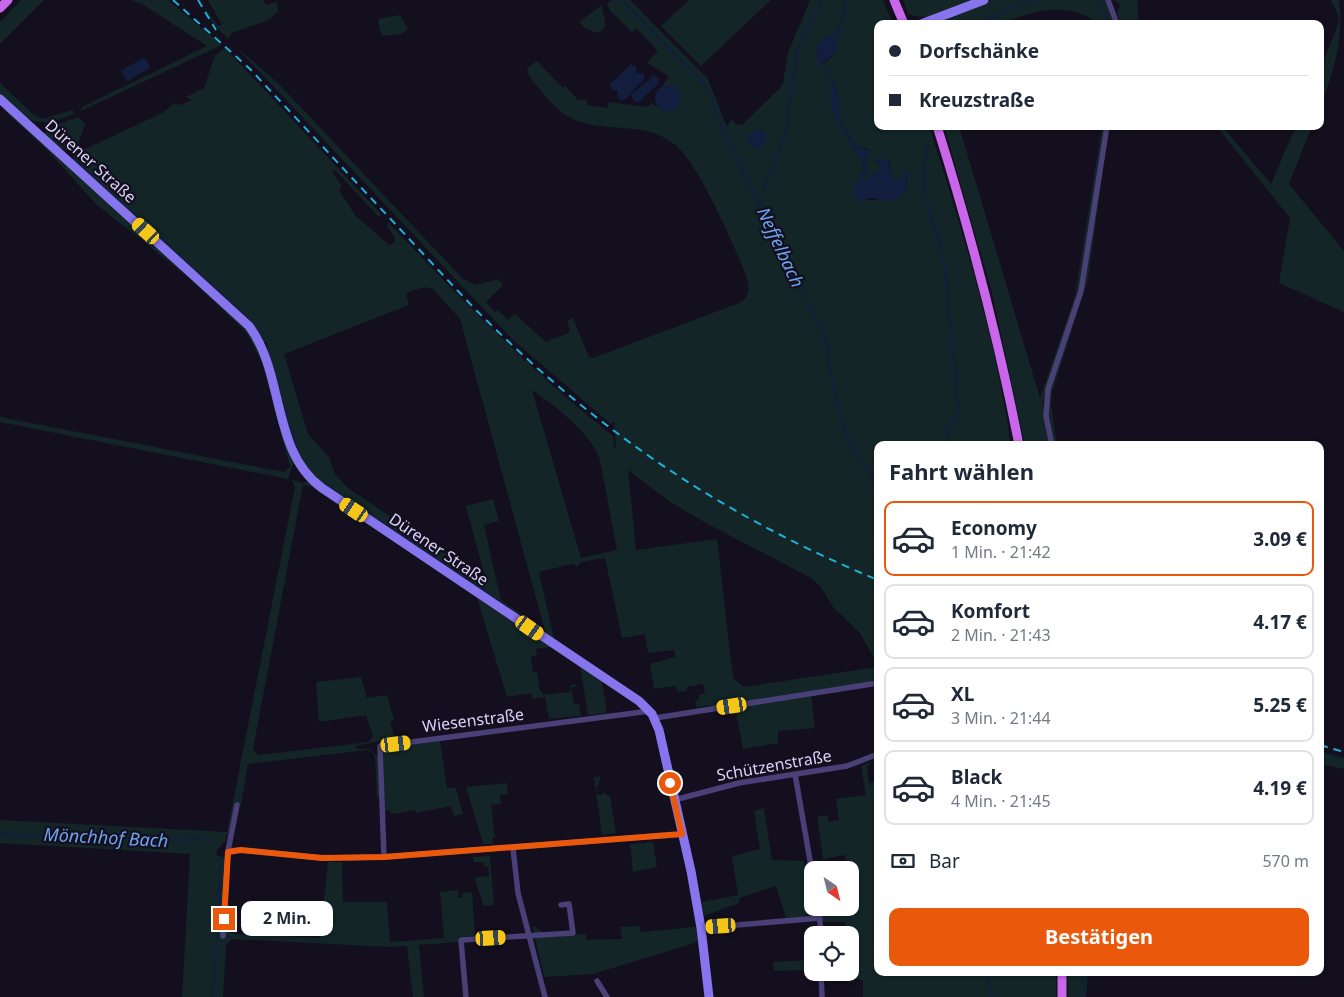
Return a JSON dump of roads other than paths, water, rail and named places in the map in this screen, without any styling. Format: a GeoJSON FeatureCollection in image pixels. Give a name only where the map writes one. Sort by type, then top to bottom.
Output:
{"type":"FeatureCollection","features":[{"type":"Feature","properties":{"kind":"main road"},"geometry":{"type":"LineString","coordinates":[[0,8],[8,0]]}},
{"type":"Feature","properties":{"kind":"main road"},"geometry":{"type":"LineString","coordinates":[[894,0],[902,20]]}},
{"type":"Feature","properties":{"kind":"main road"},"geometry":{"type":"LineString","coordinates":[[938,130],[966,218],[996,332],[1018,441]]}},
{"type":"Feature","properties":{"kind":"main road"},"geometry":{"type":"LineString","coordinates":[[1062,976],[1062,997]]}},
{"type":"Feature","properties":{"kind":"street"},"geometry":{"type":"LineString","coordinates":[[932,20],[984,0]]}},
{"type":"Feature","properties":{"kind":"street"},"geometry":{"type":"LineString","coordinates":[[1108,0],[1116,20]]}},
{"type":"Feature","properties":{"kind":"street","name":"Dürener Straße"},"geometry":{"type":"LineString","coordinates":[[0,99],[249,326],[267,360],[293,452],[304,472],[312,480],[639,701],[652,715]]}},
{"type":"Feature","properties":{"kind":"street"},"geometry":{"type":"LineString","coordinates":[[1051,441],[1046,416],[1047,395],[1081,291],[1106,130]]}},
{"type":"Feature","properties":{"kind":"street"},"geometry":{"type":"LineString","coordinates":[[709,997],[701,928],[682,834],[652,715],[874,684]]}},
{"type":"Feature","properties":{"kind":"street","name":"Wiesenstraße"},"geometry":{"type":"LineString","coordinates":[[384,857],[380,746],[652,715]]}},
{"type":"Feature","properties":{"kind":"street","name":"Schützenstraße"},"geometry":{"type":"LineString","coordinates":[[674,800],[729,785],[851,765],[874,756]]}},
{"type":"Feature","properties":{"kind":"street"},"geometry":{"type":"LineString","coordinates":[[795,774],[810,861]]}},
{"type":"Feature","properties":{"kind":"street"},"geometry":{"type":"LineString","coordinates":[[224,936],[228,852],[237,805]]}},
{"type":"Feature","properties":{"kind":"street"},"geometry":{"type":"LineString","coordinates":[[228,852],[241,850],[322,858],[384,857],[682,834]]}},
{"type":"Feature","properties":{"kind":"street"},"geometry":{"type":"LineString","coordinates":[[513,848],[518,893],[531,936],[545,997]]}},
{"type":"Feature","properties":{"kind":"street"},"geometry":{"type":"LineString","coordinates":[[466,997],[461,940],[572,933],[569,904],[561,904]]}},
{"type":"Feature","properties":{"kind":"street"},"geometry":{"type":"LineString","coordinates":[[701,928],[820,918],[820,926]]}},
{"type":"Feature","properties":{"kind":"street"},"geometry":{"type":"LineString","coordinates":[[598,981],[607,997]]}},
{"type":"Feature","properties":{"kind":"street"},"geometry":{"type":"LineString","coordinates":[[822,981],[822,997]]}},
{"type":"Feature","properties":{"kind":"water"},"geometry":{"type":"Polygon","coordinates":[[[842,20],[841,32],[835,41],[837,52],[821,64],[815,57],[819,51],[817,45],[821,40],[835,34],[842,20]]]}},
{"type":"Feature","properties":{"kind":"water"},"geometry":{"type":"Polygon","coordinates":[[[143,58],[146,59],[150,68],[127,81],[121,71],[143,58]]]}},
{"type":"Feature","properties":{"kind":"water"},"geometry":{"type":"Polygon","coordinates":[[[631,64],[636,67],[636,73],[643,73],[645,78],[626,99],[621,100],[617,96],[618,91],[611,90],[610,84],[631,64]]]}},
{"type":"Feature","properties":{"kind":"water"},"geometry":{"type":"Polygon","coordinates":[[[654,75],[659,79],[657,85],[639,102],[634,102],[631,95],[654,75]]]}},
{"type":"Feature","properties":{"kind":"water"},"geometry":{"type":"Polygon","coordinates":[[[831,76],[837,91],[841,123],[858,147],[870,151],[870,155],[865,157],[867,169],[863,181],[866,182],[871,174],[881,171],[876,158],[888,160],[891,173],[896,182],[905,173],[910,174],[906,181],[907,190],[900,197],[886,202],[872,198],[858,202],[854,185],[858,182],[864,165],[834,115],[831,104],[831,76]]]}},
{"type":"Feature","properties":{"kind":"water"},"geometry":{"type":"Polygon","coordinates":[[[668,85],[677,89],[681,98],[677,107],[668,111],[659,107],[655,98],[659,89],[668,85]]]}},
{"type":"Feature","properties":{"kind":"water"},"geometry":{"type":"Polygon","coordinates":[[[753,130],[761,130],[766,135],[764,146],[753,148],[748,143],[748,135],[753,130]]]}},
{"type":"Feature","properties":{"kind":"waterway"},"geometry":{"type":"LineString","coordinates":[[622,0],[697,76],[710,92],[722,129],[758,202]]}},
{"type":"Feature","properties":{"kind":"waterway","name":"Neffelbach"},"geometry":{"type":"LineString","coordinates":[[820,0],[819,7],[798,49],[785,134],[758,203],[826,341],[833,385],[847,439],[874,482]]}},
{"type":"Feature","properties":{"kind":"waterway"},"geometry":{"type":"LineString","coordinates":[[842,20],[846,0]]}},
{"type":"Feature","properties":{"kind":"waterway"},"geometry":{"type":"LineString","coordinates":[[986,20],[1007,10],[1037,0]]}},
{"type":"Feature","properties":{"kind":"waterway"},"geometry":{"type":"LineString","coordinates":[[1097,0],[1109,20]]}},
{"type":"Feature","properties":{"kind":"waterway"},"geometry":{"type":"LineString","coordinates":[[823,64],[831,76]]}},
{"type":"Feature","properties":{"kind":"waterway"},"geometry":{"type":"LineString","coordinates":[[928,142],[922,184],[944,261],[959,411],[947,430],[948,441]]}},
{"type":"Feature","properties":{"kind":"waterway"},"geometry":{"type":"LineString","coordinates":[[74,160],[245,315],[264,339]]}},
{"type":"Feature","properties":{"kind":"waterway"},"geometry":{"type":"LineString","coordinates":[[270,355],[272,363]]}},
{"type":"Feature","properties":{"kind":"waterway"},"geometry":{"type":"LineString","coordinates":[[278,387],[299,454]]}},
{"type":"Feature","properties":{"kind":"waterway"},"geometry":{"type":"LineString","coordinates":[[320,481],[493,597]]}},
{"type":"Feature","properties":{"kind":"waterway"},"geometry":{"type":"LineString","coordinates":[[500,602],[513,611]]}},
{"type":"Feature","properties":{"kind":"waterway","name":"Mönchhof Bach"},"geometry":{"type":"LineString","coordinates":[[0,833],[25,836],[85,834],[155,842],[200,838],[212,842]]}},
{"type":"Feature","properties":{"kind":"waterway","name":"Mönchhof Bach"},"geometry":{"type":"LineString","coordinates":[[213,997],[221,859]]}},
{"type":"Feature","properties":{"kind":"waterway","name":"Neffelbach"},"geometry":{"type":"LineString","coordinates":[[987,976],[992,997]]}},
{"type":"Feature","properties":{"kind":"waterway"},"geometry":{"type":"LineString","coordinates":[[1083,997],[1085,976]]}},
{"type":"Feature","properties":{"kind":"railway"},"geometry":{"type":"LineString","coordinates":[[173,0],[250,69],[473,307],[565,392],[612,430],[712,497],[765,527],[874,578]]}},
{"type":"Feature","properties":{"kind":"railway"},"geometry":{"type":"LineString","coordinates":[[198,0],[216,30]]}},
{"type":"Feature","properties":{"kind":"railway"},"geometry":{"type":"LineString","coordinates":[[1324,746],[1344,752]]}}]}
